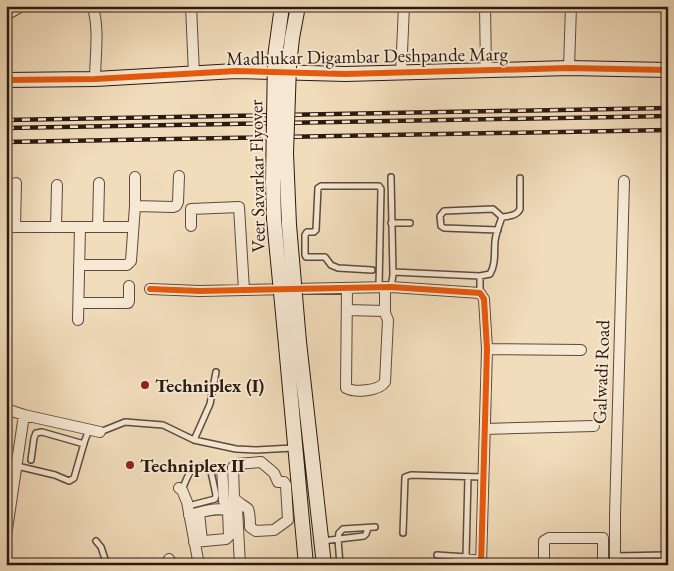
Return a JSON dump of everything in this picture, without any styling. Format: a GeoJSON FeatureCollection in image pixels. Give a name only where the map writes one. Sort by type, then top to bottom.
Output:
{"type":"FeatureCollection","features":[{"type":"Feature","properties":{"kind":"main road","name":"Veer Savarkar Flyover"},"geometry":{"type":"LineString","coordinates":[[282,6],[275,57],[274,218],[292,344]]}},
{"type":"Feature","properties":{"kind":"main road","name":"Veer Savarkar Flyover"},"geometry":{"type":"LineString","coordinates":[[292,344],[286,153],[289,66],[298,6]]}},
{"type":"Feature","properties":{"kind":"main road","name":"Madhukar Digambar Deshpande Marg"},"geometry":{"type":"LineString","coordinates":[[6,80],[95,79],[236,71],[401,74],[569,68],[668,70]]}},
{"type":"Feature","properties":{"kind":"main road"},"geometry":{"type":"LineString","coordinates":[[292,344],[324,565]]}},
{"type":"Feature","properties":{"kind":"main road"},"geometry":{"type":"LineString","coordinates":[[295,366],[295,519],[306,565]]}},
{"type":"Feature","properties":{"kind":"main road"},"geometry":{"type":"LineString","coordinates":[[295,366],[294,380],[312,565]]}},
{"type":"Feature","properties":{"kind":"main road"},"geometry":{"type":"LineString","coordinates":[[295,366],[298,379],[317,565]]}},
{"type":"Feature","properties":{"kind":"street"},"geometry":{"type":"LineString","coordinates":[[6,15],[22,6]]}},
{"type":"Feature","properties":{"kind":"street"},"geometry":{"type":"LineString","coordinates":[[92,6],[95,13],[96,29],[95,79]]}},
{"type":"Feature","properties":{"kind":"street"},"geometry":{"type":"LineString","coordinates":[[192,6],[194,74]]}},
{"type":"Feature","properties":{"kind":"street"},"geometry":{"type":"LineString","coordinates":[[401,74],[404,6]]}},
{"type":"Feature","properties":{"kind":"street"},"geometry":{"type":"LineString","coordinates":[[484,6],[486,70]]}},
{"type":"Feature","properties":{"kind":"street"},"geometry":{"type":"LineString","coordinates":[[569,68],[571,6]]}},
{"type":"Feature","properties":{"kind":"street"},"geometry":{"type":"LineString","coordinates":[[135,206],[176,206],[178,202],[179,176]]}},
{"type":"Feature","properties":{"kind":"street"},"geometry":{"type":"LineString","coordinates":[[79,265],[130,264],[136,177]]}},
{"type":"Feature","properties":{"kind":"street","name":"Galwadi Road"},"geometry":{"type":"LineString","coordinates":[[615,560],[624,181]]}},
{"type":"Feature","properties":{"kind":"street"},"geometry":{"type":"LineString","coordinates":[[16,183],[11,227],[133,228]]}},
{"type":"Feature","properties":{"kind":"street"},"geometry":{"type":"LineString","coordinates":[[98,227],[99,183]]}},
{"type":"Feature","properties":{"kind":"street"},"geometry":{"type":"LineString","coordinates":[[56,227],[57,185]]}},
{"type":"Feature","properties":{"kind":"street"},"geometry":{"type":"LineString","coordinates":[[191,226],[191,209],[239,207],[244,290]]}},
{"type":"Feature","properties":{"kind":"street"},"geometry":{"type":"LineString","coordinates":[[78,320],[80,227]]}},
{"type":"Feature","properties":{"kind":"street"},"geometry":{"type":"LineString","coordinates":[[79,303],[126,304],[129,300],[129,286]]}},
{"type":"Feature","properties":{"kind":"street"},"geometry":{"type":"LineString","coordinates":[[347,288],[346,388],[350,390],[373,390],[382,387],[385,382],[388,320],[385,287]]}},
{"type":"Feature","properties":{"kind":"street"},"geometry":{"type":"LineString","coordinates":[[150,288],[244,290],[385,287],[480,293],[484,299],[487,349],[481,561]]}},
{"type":"Feature","properties":{"kind":"street"},"geometry":{"type":"LineString","coordinates":[[347,310],[386,311]]}},
{"type":"Feature","properties":{"kind":"street"},"geometry":{"type":"LineString","coordinates":[[487,349],[581,350]]}},
{"type":"Feature","properties":{"kind":"street"},"geometry":{"type":"LineString","coordinates":[[6,409],[24,415],[100,432]]}},
{"type":"Feature","properties":{"kind":"street"},"geometry":{"type":"LineString","coordinates":[[6,536],[24,415]]}},
{"type":"Feature","properties":{"kind":"street"},"geometry":{"type":"LineString","coordinates":[[485,429],[594,426]]}},
{"type":"Feature","properties":{"kind":"street"},"geometry":{"type":"LineString","coordinates":[[261,462],[274,473],[278,482],[284,482],[286,485],[295,519],[274,530],[256,531],[250,527],[248,509],[239,504],[234,498],[233,467],[236,464],[261,462]]}},
{"type":"Feature","properties":{"kind":"street"},"geometry":{"type":"LineString","coordinates":[[222,468],[224,501],[237,509],[240,565]]}},
{"type":"Feature","properties":{"kind":"street"},"geometry":{"type":"LineString","coordinates":[[180,490],[192,512],[198,541],[199,565]]}},
{"type":"Feature","properties":{"kind":"street"},"geometry":{"type":"LineString","coordinates":[[192,512],[225,509],[228,511],[229,536],[226,539],[198,541]]}},
{"type":"Feature","properties":{"kind":"street"},"geometry":{"type":"LineString","coordinates":[[544,565],[544,541],[549,538],[615,538]]}},
{"type":"Feature","properties":{"kind":"street"},"geometry":{"type":"LineString","coordinates":[[603,538],[603,565]]}},
{"type":"Feature","properties":{"kind":"lane"},"geometry":{"type":"LineString","coordinates":[[385,287],[393,272],[391,177]]}},
{"type":"Feature","properties":{"kind":"lane"},"geometry":{"type":"LineString","coordinates":[[502,217],[515,215],[520,209],[520,178]]}},
{"type":"Feature","properties":{"kind":"lane"},"geometry":{"type":"LineString","coordinates":[[372,270],[338,268],[325,258],[306,257],[305,235],[316,230],[318,188],[321,186],[379,186],[381,189],[385,287]]}},
{"type":"Feature","properties":{"kind":"lane"},"geometry":{"type":"LineString","coordinates":[[498,230],[444,228],[441,226],[440,216],[444,211],[493,209],[502,217]]}},
{"type":"Feature","properties":{"kind":"lane"},"geometry":{"type":"LineString","coordinates":[[393,272],[480,276],[490,274],[494,262],[495,240],[502,217]]}},
{"type":"Feature","properties":{"kind":"lane"},"geometry":{"type":"LineString","coordinates":[[391,223],[410,223]]}},
{"type":"Feature","properties":{"kind":"lane"},"geometry":{"type":"LineString","coordinates":[[480,276],[480,293]]}},
{"type":"Feature","properties":{"kind":"lane"},"geometry":{"type":"LineString","coordinates":[[194,440],[210,404],[216,372]]}},
{"type":"Feature","properties":{"kind":"lane"},"geometry":{"type":"LineString","coordinates":[[100,432],[126,422],[163,425],[194,440],[236,449],[295,448]]}},
{"type":"Feature","properties":{"kind":"lane"},"geometry":{"type":"LineString","coordinates":[[16,466],[55,475],[69,481],[74,478],[89,429]]}},
{"type":"Feature","properties":{"kind":"lane"},"geometry":{"type":"LineString","coordinates":[[31,460],[36,433],[42,432],[84,444]]}},
{"type":"Feature","properties":{"kind":"lane"},"geometry":{"type":"LineString","coordinates":[[19,449],[32,450]]}},
{"type":"Feature","properties":{"kind":"lane"},"geometry":{"type":"LineString","coordinates":[[180,490],[192,468],[210,467],[216,495],[215,499],[192,512]]}},
{"type":"Feature","properties":{"kind":"lane"},"geometry":{"type":"LineString","coordinates":[[403,533],[405,477],[483,477]]}},
{"type":"Feature","properties":{"kind":"lane"},"geometry":{"type":"LineString","coordinates":[[466,557],[468,477]]}},
{"type":"Feature","properties":{"kind":"lane"},"geometry":{"type":"LineString","coordinates":[[321,541],[338,539],[364,536],[372,528],[343,529],[339,533],[338,539],[340,565]]}},
{"type":"Feature","properties":{"kind":"lane"},"geometry":{"type":"LineString","coordinates":[[96,541],[101,546],[107,565]]}},
{"type":"Feature","properties":{"kind":"lane"},"geometry":{"type":"LineString","coordinates":[[437,554],[466,557],[481,561]]}},
{"type":"Feature","properties":{"kind":"lane"},"geometry":{"type":"LineString","coordinates":[[615,560],[666,555],[668,558]]}},
{"type":"Feature","properties":{"kind":"railway"},"geometry":{"type":"LineString","coordinates":[[6,120],[668,108]]}},
{"type":"Feature","properties":{"kind":"railway"},"geometry":{"type":"LineString","coordinates":[[6,128],[668,116]]}},
{"type":"Feature","properties":{"kind":"railway"},"geometry":{"type":"LineString","coordinates":[[6,142],[668,130]]}},
{"type":"Feature","properties":{"kind":"cycle path"},"geometry":{"type":"LineString","coordinates":[[6,80],[95,79],[236,71],[345,74],[569,68],[668,70]]}},
{"type":"Feature","properties":{"kind":"cycle path"},"geometry":{"type":"LineString","coordinates":[[150,289],[200,291],[391,287],[480,293],[484,299],[487,349],[481,565]]}},
{"type":"Feature","properties":{"kind":"place","name":"Techniplex (I)"},"geometry":{"type":"Point","coordinates":[145,385]}},
{"type":"Feature","properties":{"kind":"place","name":"Techniplex II"},"geometry":{"type":"Point","coordinates":[130,465]}}]}
